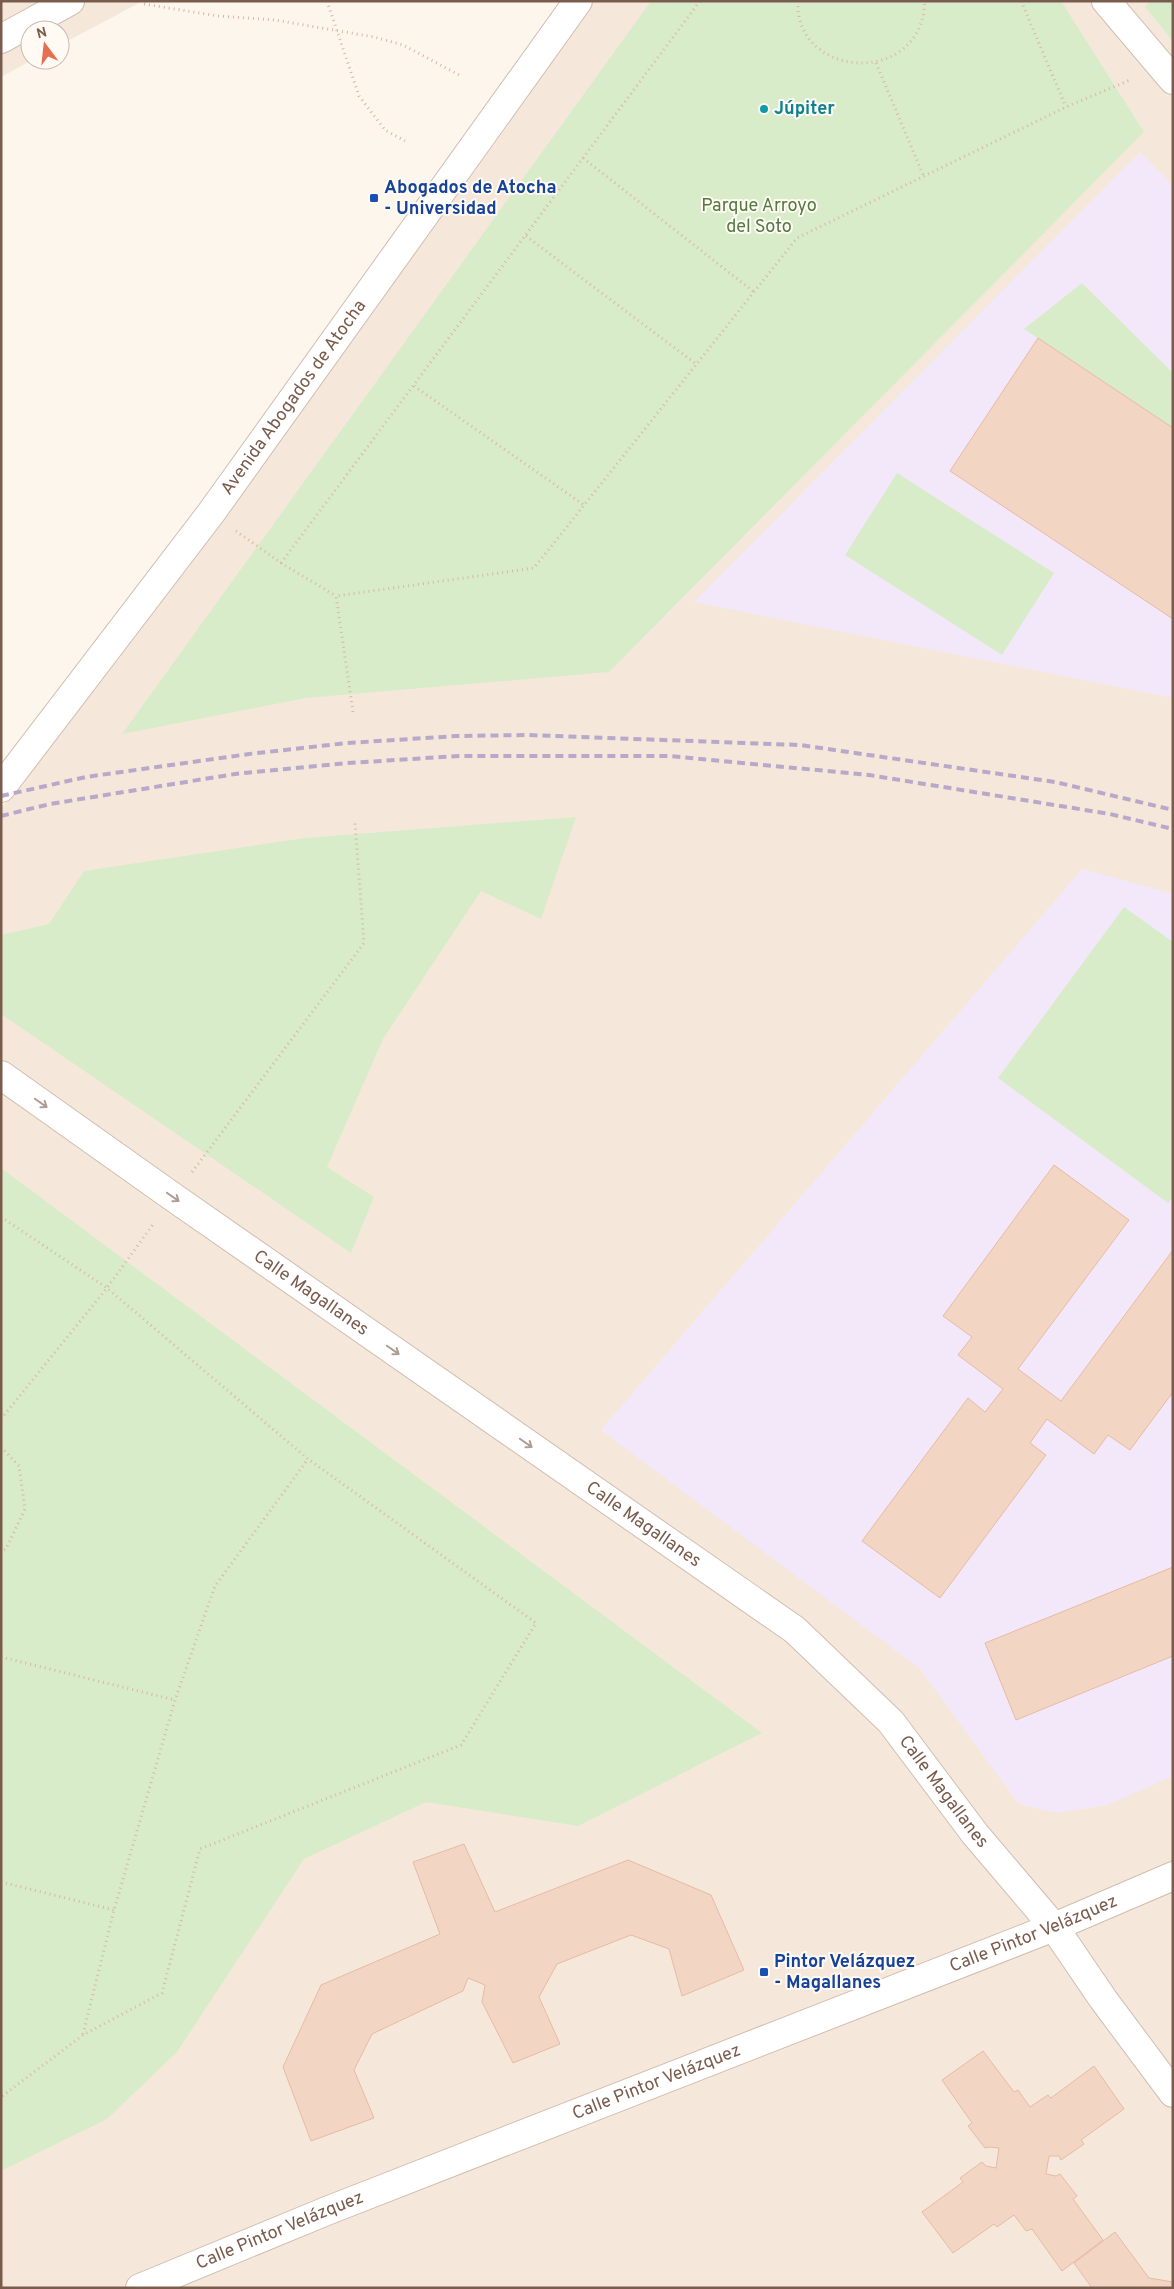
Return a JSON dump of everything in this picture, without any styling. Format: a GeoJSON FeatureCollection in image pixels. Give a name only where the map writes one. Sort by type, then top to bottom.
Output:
{"type":"FeatureCollection","features":[{"type":"Feature","properties":{"kind":"street"},"geometry":{"type":"LineString","coordinates":[[1,38],[70,1]]}},
{"type":"Feature","properties":{"kind":"street","name":"Avenida Abogados de Atocha"},"geometry":{"type":"LineString","coordinates":[[1,788],[210,513],[578,1]]}},
{"type":"Feature","properties":{"kind":"street"},"geometry":{"type":"LineString","coordinates":[[1106,1],[1168,75]]}},
{"type":"Feature","properties":{"kind":"street","name":"Calle Magallanes"},"geometry":{"type":"LineString","coordinates":[[1,1075],[172,1197],[795,1630],[891,1722],[975,1834],[1054,1927],[1173,2093]]}},
{"type":"Feature","properties":{"kind":"street","name":"Calle Pintor Velázquez"},"geometry":{"type":"LineString","coordinates":[[140,2288],[328,2210],[1054,1927],[1173,1876]]}},
{"type":"Feature","properties":{"kind":"path"},"geometry":{"type":"LineString","coordinates":[[327,1],[359,96],[385,130],[405,141]]}},
{"type":"Feature","properties":{"kind":"path"},"geometry":{"type":"LineString","coordinates":[[282,563],[700,1]]}},
{"type":"Feature","properties":{"kind":"path"},"geometry":{"type":"LineString","coordinates":[[798,1],[798,9],[804,29],[816,47],[834,59],[855,64],[876,63],[896,54],[912,40],[922,21],[925,1]]}},
{"type":"Feature","properties":{"kind":"path"},"geometry":{"type":"LineString","coordinates":[[1020,1],[1066,107]]}},
{"type":"Feature","properties":{"kind":"path"},"geometry":{"type":"LineString","coordinates":[[144,4],[218,16],[275,20],[374,37],[403,45],[461,76]]}},
{"type":"Feature","properties":{"kind":"path"},"geometry":{"type":"LineString","coordinates":[[876,63],[924,177]]}},
{"type":"Feature","properties":{"kind":"path"},"geometry":{"type":"LineString","coordinates":[[210,513],[282,563],[336,596],[534,568],[797,238],[1066,107],[1123,82],[1168,75]]}},
{"type":"Feature","properties":{"kind":"path"},"geometry":{"type":"LineString","coordinates":[[583,158],[754,292]]}},
{"type":"Feature","properties":{"kind":"path"},"geometry":{"type":"LineString","coordinates":[[526,236],[696,364]]}},
{"type":"Feature","properties":{"kind":"path"},"geometry":{"type":"LineString","coordinates":[[414,386],[584,505]]}},
{"type":"Feature","properties":{"kind":"path"},"geometry":{"type":"LineString","coordinates":[[336,596],[353,712]]}},
{"type":"Feature","properties":{"kind":"path"},"geometry":{"type":"LineString","coordinates":[[1,1419],[107,1288],[172,1197],[364,943],[355,823]]}},
{"type":"Feature","properties":{"kind":"path"},"geometry":{"type":"LineString","coordinates":[[1,1217],[107,1288],[308,1459],[536,1623],[461,1745],[200,1849],[162,1993],[83,2035],[1,2097]]}},
{"type":"Feature","properties":{"kind":"path"},"geometry":{"type":"LineString","coordinates":[[1,1447],[19,1466],[25,1509],[6,1549],[1,1552]]}},
{"type":"Feature","properties":{"kind":"path"},"geometry":{"type":"LineString","coordinates":[[83,2035],[114,1910],[175,1700],[215,1586],[308,1459]]}},
{"type":"Feature","properties":{"kind":"path"},"geometry":{"type":"LineString","coordinates":[[1,1657],[175,1700]]}},
{"type":"Feature","properties":{"kind":"path"},"geometry":{"type":"LineString","coordinates":[[1,1882],[114,1910]]}},
{"type":"Feature","properties":{"kind":"shaded area"},"geometry":{"type":"Polygon","coordinates":[[[1,1],[143,1],[70,40],[70,20],[20,20],[20,67],[1,77],[1,1]]]}},
{"type":"Feature","properties":{"kind":"shaded area"},"geometry":{"type":"Polygon","coordinates":[[[578,1],[1173,1],[1173,2288],[1,2288],[1,808],[52,741],[578,1]]]}},
{"type":"Feature","properties":{"kind":"shaded area"},"geometry":{"type":"Polygon","coordinates":[[[1140,152],[1173,186],[1173,698],[694,602],[1140,152]]]}},
{"type":"Feature","properties":{"kind":"shaded area"},"geometry":{"type":"Polygon","coordinates":[[[1082,869],[1173,894],[1173,1776],[1107,1805],[1056,1813],[1019,1804],[919,1668],[601,1430],[1082,869]]]}},
{"type":"Feature","properties":{"kind":"green space","name":"Parque Arroyo del Soto"},"geometry":{"type":"Polygon","coordinates":[[[651,1],[1061,1],[1144,132],[609,672],[306,698],[122,734],[651,1]]]}},
{"type":"Feature","properties":{"kind":"green space"},"geometry":{"type":"Polygon","coordinates":[[[1150,1],[1173,1],[1173,41],[1145,7],[1150,1]]]}},
{"type":"Feature","properties":{"kind":"green space"},"geometry":{"type":"Polygon","coordinates":[[[1082,283],[1173,373],[1173,428],[1024,329],[1082,283]]]}},
{"type":"Feature","properties":{"kind":"green space"},"geometry":{"type":"Polygon","coordinates":[[[897,473],[1054,573],[1002,655],[845,555],[897,473]]]}},
{"type":"Feature","properties":{"kind":"green space"},"geometry":{"type":"Polygon","coordinates":[[[576,817],[541,919],[481,891],[383,1039],[327,1167],[374,1197],[351,1253],[1,1014],[1,935],[49,924],[84,871],[305,838],[576,817]]]}},
{"type":"Feature","properties":{"kind":"green space"},"geometry":{"type":"Polygon","coordinates":[[[1124,907],[1173,942],[1173,1197],[1168,1203],[998,1078],[1124,907]]]}},
{"type":"Feature","properties":{"kind":"green space"},"geometry":{"type":"Polygon","coordinates":[[[1,1168],[762,1733],[578,1826],[426,1802],[304,1859],[177,2052],[107,2119],[1,2171],[1,1168]]]}},
{"type":"Feature","properties":{"kind":"building"},"geometry":{"type":"Polygon","coordinates":[[[1038,338],[1173,428],[1173,619],[950,471],[1038,338]]]}},
{"type":"Feature","properties":{"kind":"building"},"geometry":{"type":"Polygon","coordinates":[[[1054,1165],[1129,1220],[1018,1369],[1061,1401],[1173,1250],[1173,1392],[1130,1450],[1108,1435],[1094,1454],[1047,1419],[1030,1443],[1046,1455],[940,1598],[862,1541],[968,1398],[985,1412],[1003,1389],[958,1355],[972,1337],[943,1316],[1054,1165]]]}},
{"type":"Feature","properties":{"kind":"building"},"geometry":{"type":"Polygon","coordinates":[[[1173,1567],[1173,1656],[1016,1720],[985,1643],[1173,1567]]]}},
{"type":"Feature","properties":{"kind":"building"},"geometry":{"type":"Polygon","coordinates":[[[464,1844],[495,1912],[628,1860],[711,1895],[744,1970],[682,1996],[669,1949],[631,1935],[557,1964],[539,1997],[560,2044],[513,2063],[482,2002],[485,1985],[468,1978],[463,1991],[372,2034],[354,2070],[374,2118],[311,2141],[283,2067],[321,1985],[440,1934],[413,1862],[464,1844]]]}},
{"type":"Feature","properties":{"kind":"building"},"geometry":{"type":"Polygon","coordinates":[[[983,2051],[1014,2092],[1018,2090],[1030,2107],[1048,2095],[1051,2098],[1094,2066],[1124,2109],[1081,2140],[1084,2144],[1061,2160],[1059,2156],[1049,2156],[1046,2174],[1056,2176],[1060,2174],[1077,2196],[1073,2199],[1103,2240],[1062,2271],[1032,2229],[1026,2231],[1014,2215],[997,2227],[994,2224],[953,2253],[922,2212],[963,2182],[960,2178],[982,2162],[986,2166],[996,2168],[999,2148],[985,2148],[968,2126],[972,2123],[942,2080],[983,2051]]]}},
{"type":"Feature","properties":{"kind":"building"},"geometry":{"type":"Polygon","coordinates":[[[1115,2232],[1149,2278],[1173,2282],[1173,2288],[1092,2288],[1074,2263],[1115,2232]]]}},
{"type":"Feature","properties":{"kind":"railway"},"geometry":{"type":"LineString","coordinates":[[1,796],[86,777],[249,754],[347,743],[457,736],[527,735],[800,745],[1055,782],[1173,810]]}},
{"type":"Feature","properties":{"kind":"railway"},"geometry":{"type":"LineString","coordinates":[[1,816],[50,804],[235,774],[348,763],[459,756],[669,756],[869,775],[1110,814],[1173,829]]}},
{"type":"Feature","properties":{"kind":"place","name":"Júpiter"},"geometry":{"type":"Point","coordinates":[764,109]}},
{"type":"Feature","properties":{"kind":"place","name":"Abogados de Atocha - Universidad"},"geometry":{"type":"Point","coordinates":[374,198]}},
{"type":"Feature","properties":{"kind":"place","name":"Pintor Velázquez - Magallanes"},"geometry":{"type":"Point","coordinates":[764,1972]}}]}
